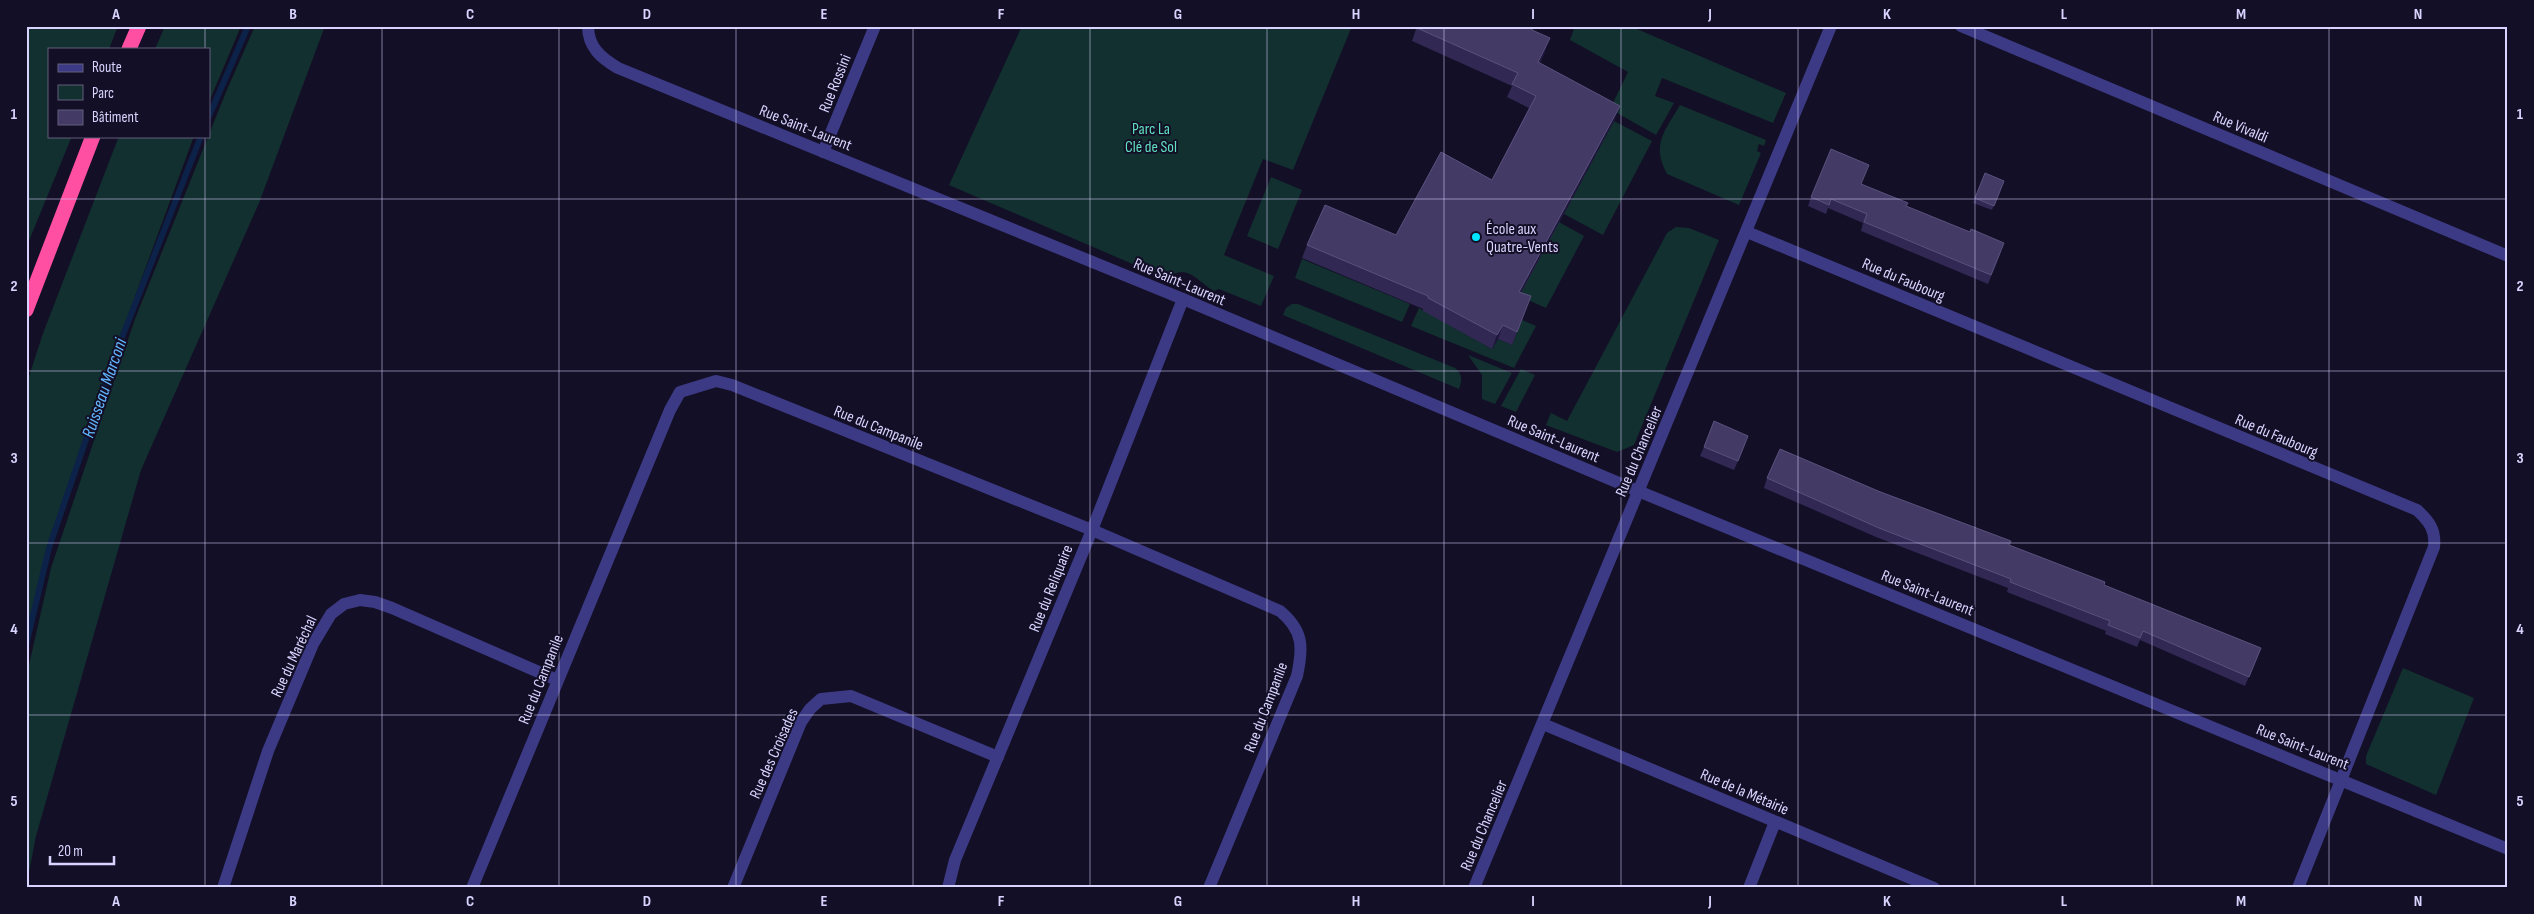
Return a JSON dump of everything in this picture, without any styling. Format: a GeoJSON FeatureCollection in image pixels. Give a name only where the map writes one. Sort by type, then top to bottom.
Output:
{"type":"FeatureCollection","features":[{"type":"Feature","properties":{"kind":"highway"},"geometry":{"type":"LineString","coordinates":[[129,48],[139,26]]}},
{"type":"Feature","properties":{"kind":"highway"},"geometry":{"type":"LineString","coordinates":[[26,310],[92,138]]}},
{"type":"Feature","properties":{"kind":"street","name":"Rue Saint-Laurent"},"geometry":{"type":"LineString","coordinates":[[588,26],[593,48],[604,60],[618,68],[2508,849]]}},
{"type":"Feature","properties":{"kind":"street","name":"Rue Rossini"},"geometry":{"type":"LineString","coordinates":[[823,152],[875,26]]}},
{"type":"Feature","properties":{"kind":"street","name":"Rue du Chancelier"},"geometry":{"type":"LineString","coordinates":[[1474,888],[1831,26]]}},
{"type":"Feature","properties":{"kind":"street","name":"Rue Vivaldi"},"geometry":{"type":"LineString","coordinates":[[1961,26],[2508,256]]}},
{"type":"Feature","properties":{"kind":"street","name":"Rue du Faubourg"},"geometry":{"type":"LineString","coordinates":[[1747,232],[2417,510],[2425,517],[2434,531],[2434,547],[2298,888]]}},
{"type":"Feature","properties":{"kind":"street","name":"Rue du Reliquaire"},"geometry":{"type":"LineString","coordinates":[[948,888],[955,860],[1092,530],[1183,300]]}},
{"type":"Feature","properties":{"kind":"street","name":"Rue du Campanile"},"geometry":{"type":"LineString","coordinates":[[472,888],[670,410],[680,392],[716,381],[732,385],[1092,530],[1280,612],[1293,622],[1299,637],[1302,653],[1297,676],[1209,888]]}},
{"type":"Feature","properties":{"kind":"street","name":"Rue du Maréchal"},"geometry":{"type":"LineString","coordinates":[[223,888],[268,750],[313,644],[331,614],[344,604],[360,600],[375,602],[392,608],[557,680]]}},
{"type":"Feature","properties":{"kind":"street","name":"Rue des Croisades"},"geometry":{"type":"LineString","coordinates":[[733,888],[802,722],[810,709],[821,699],[851,696],[869,701],[998,756]]}},
{"type":"Feature","properties":{"kind":"street","name":"Rue de la Métairie"},"geometry":{"type":"LineString","coordinates":[[1543,724],[1934,888]]}},
{"type":"Feature","properties":{"kind":"street"},"geometry":{"type":"LineString","coordinates":[[1749,888],[1775,822]]}},
{"type":"Feature","properties":{"kind":"green space"},"geometry":{"type":"Polygon","coordinates":[[[26,26],[118,26],[109,48],[48,48],[48,138],[71,138],[26,248],[26,26]]]}},
{"type":"Feature","properties":{"kind":"green space"},"geometry":{"type":"Polygon","coordinates":[[[165,26],[241,26],[210,100],[210,48],[155,48],[165,26]]]}},
{"type":"Feature","properties":{"kind":"green space"},"geometry":{"type":"Polygon","coordinates":[[[255,26],[325,26],[259,203],[141,470],[36,836],[26,888],[26,678],[51,568],[135,319],[208,138],[210,138],[210,132],[255,26]]]}},
{"type":"Feature","properties":{"kind":"green space","name":"Parc La Clé de Sol"},"geometry":{"type":"Polygon","coordinates":[[[1022,26],[1352,26],[1293,170],[1263,159],[1224,255],[1274,276],[1261,306],[1219,289],[1214,291],[1186,273],[1180,272],[1165,278],[949,185],[1022,26]]]}},
{"type":"Feature","properties":{"kind":"green space"},"geometry":{"type":"Polygon","coordinates":[[[1575,26],[1630,26],[1786,93],[1773,123],[1662,78],[1655,96],[1674,103],[1656,135],[1610,109],[1628,72],[1570,40],[1575,26]]]}},
{"type":"Feature","properties":{"kind":"green space"},"geometry":{"type":"Polygon","coordinates":[[[1680,105],[1766,140],[1764,146],[1759,144],[1757,151],[1761,153],[1739,205],[1667,174],[1662,163],[1660,146],[1665,130],[1680,105]]]}},
{"type":"Feature","properties":{"kind":"green space"},"geometry":{"type":"Polygon","coordinates":[[[1614,121],[1652,141],[1603,235],[1564,214],[1614,121]]]}},
{"type":"Feature","properties":{"kind":"green space"},"geometry":{"type":"Polygon","coordinates":[[[118,138],[193,138],[112,359],[46,557],[26,644],[26,386],[42,336],[118,138]]]}},
{"type":"Feature","properties":{"kind":"green space"},"geometry":{"type":"Polygon","coordinates":[[[1271,177],[1302,190],[1278,249],[1247,236],[1271,177]]]}},
{"type":"Feature","properties":{"kind":"green space"},"geometry":{"type":"Polygon","coordinates":[[[1559,222],[1584,236],[1546,308],[1519,296],[1559,222]]]}},
{"type":"Feature","properties":{"kind":"green space"},"geometry":{"type":"Polygon","coordinates":[[[1676,227],[1689,228],[1719,240],[1634,445],[1617,452],[1546,425],[1551,413],[1567,421],[1667,233],[1676,227]]]}},
{"type":"Feature","properties":{"kind":"green space"},"geometry":{"type":"Polygon","coordinates":[[[1302,259],[1410,304],[1402,322],[1295,278],[1302,259]]]}},
{"type":"Feature","properties":{"kind":"green space"},"geometry":{"type":"Polygon","coordinates":[[[1292,304],[1298,304],[1455,368],[1461,378],[1459,389],[1283,315],[1286,308],[1292,304]]]}},
{"type":"Feature","properties":{"kind":"green space"},"geometry":{"type":"Polygon","coordinates":[[[1419,308],[1492,349],[1498,339],[1512,345],[1522,320],[1536,326],[1514,368],[1411,326],[1419,308]]]}},
{"type":"Feature","properties":{"kind":"green space"},"geometry":{"type":"Polygon","coordinates":[[[1468,355],[1512,373],[1495,404],[1482,399],[1482,375],[1468,355]]]}},
{"type":"Feature","properties":{"kind":"green space"},"geometry":{"type":"Polygon","coordinates":[[[1521,369],[1535,375],[1516,412],[1501,406],[1521,369]]]}},
{"type":"Feature","properties":{"kind":"green space"},"geometry":{"type":"Polygon","coordinates":[[[2403,668],[2474,698],[2436,795],[2366,764],[2366,756],[2403,668]]]}},
{"type":"Feature","properties":{"kind":"building"},"geometry":{"type":"Polygon","coordinates":[[[1417,26],[1533,26],[1532,30],[1550,38],[1538,62],[1620,106],[1519,292],[1531,296],[1517,332],[1503,325],[1497,335],[1428,298],[1428,296],[1307,245],[1325,205],[1396,235],[1441,152],[1492,180],[1536,96],[1512,84],[1518,73],[1417,28],[1417,26]]]}},
{"type":"Feature","properties":{"kind":"building"},"geometry":{"type":"Polygon","coordinates":[[[1831,149],[1869,165],[1861,184],[1908,203],[1906,206],[1970,232],[1971,229],[2004,243],[1991,275],[1864,222],[1867,214],[1831,199],[1829,205],[1811,197],[1831,149]]]}},
{"type":"Feature","properties":{"kind":"building"},"geometry":{"type":"Polygon","coordinates":[[[1985,173],[2004,181],[1994,206],[1975,198],[1985,173]]]}},
{"type":"Feature","properties":{"kind":"building"},"geometry":{"type":"Polygon","coordinates":[[[1714,421],[1748,436],[1738,461],[1704,447],[1714,421]]]}},
{"type":"Feature","properties":{"kind":"building"},"geometry":{"type":"Polygon","coordinates":[[[1780,449],[1878,491],[2011,541],[2009,545],[2105,582],[2104,585],[2261,648],[2249,677],[2143,631],[2140,638],[2108,625],[2110,621],[2010,582],[2011,579],[1879,528],[1767,478],[1780,449]]]}},
{"type":"Feature","properties":{"kind":"waterway","name":"Ruisseau Marconi"},"geometry":{"type":"LineString","coordinates":[[210,114],[248,26]]}},
{"type":"Feature","properties":{"kind":"waterway","name":"Ruisseau Marconi"},"geometry":{"type":"LineString","coordinates":[[26,645],[49,548],[112,363],[200,138]]}},
{"type":"Feature","properties":{"kind":"place","name":"École aux Quatre-Vents"},"geometry":{"type":"Point","coordinates":[1476,237]}}]}
